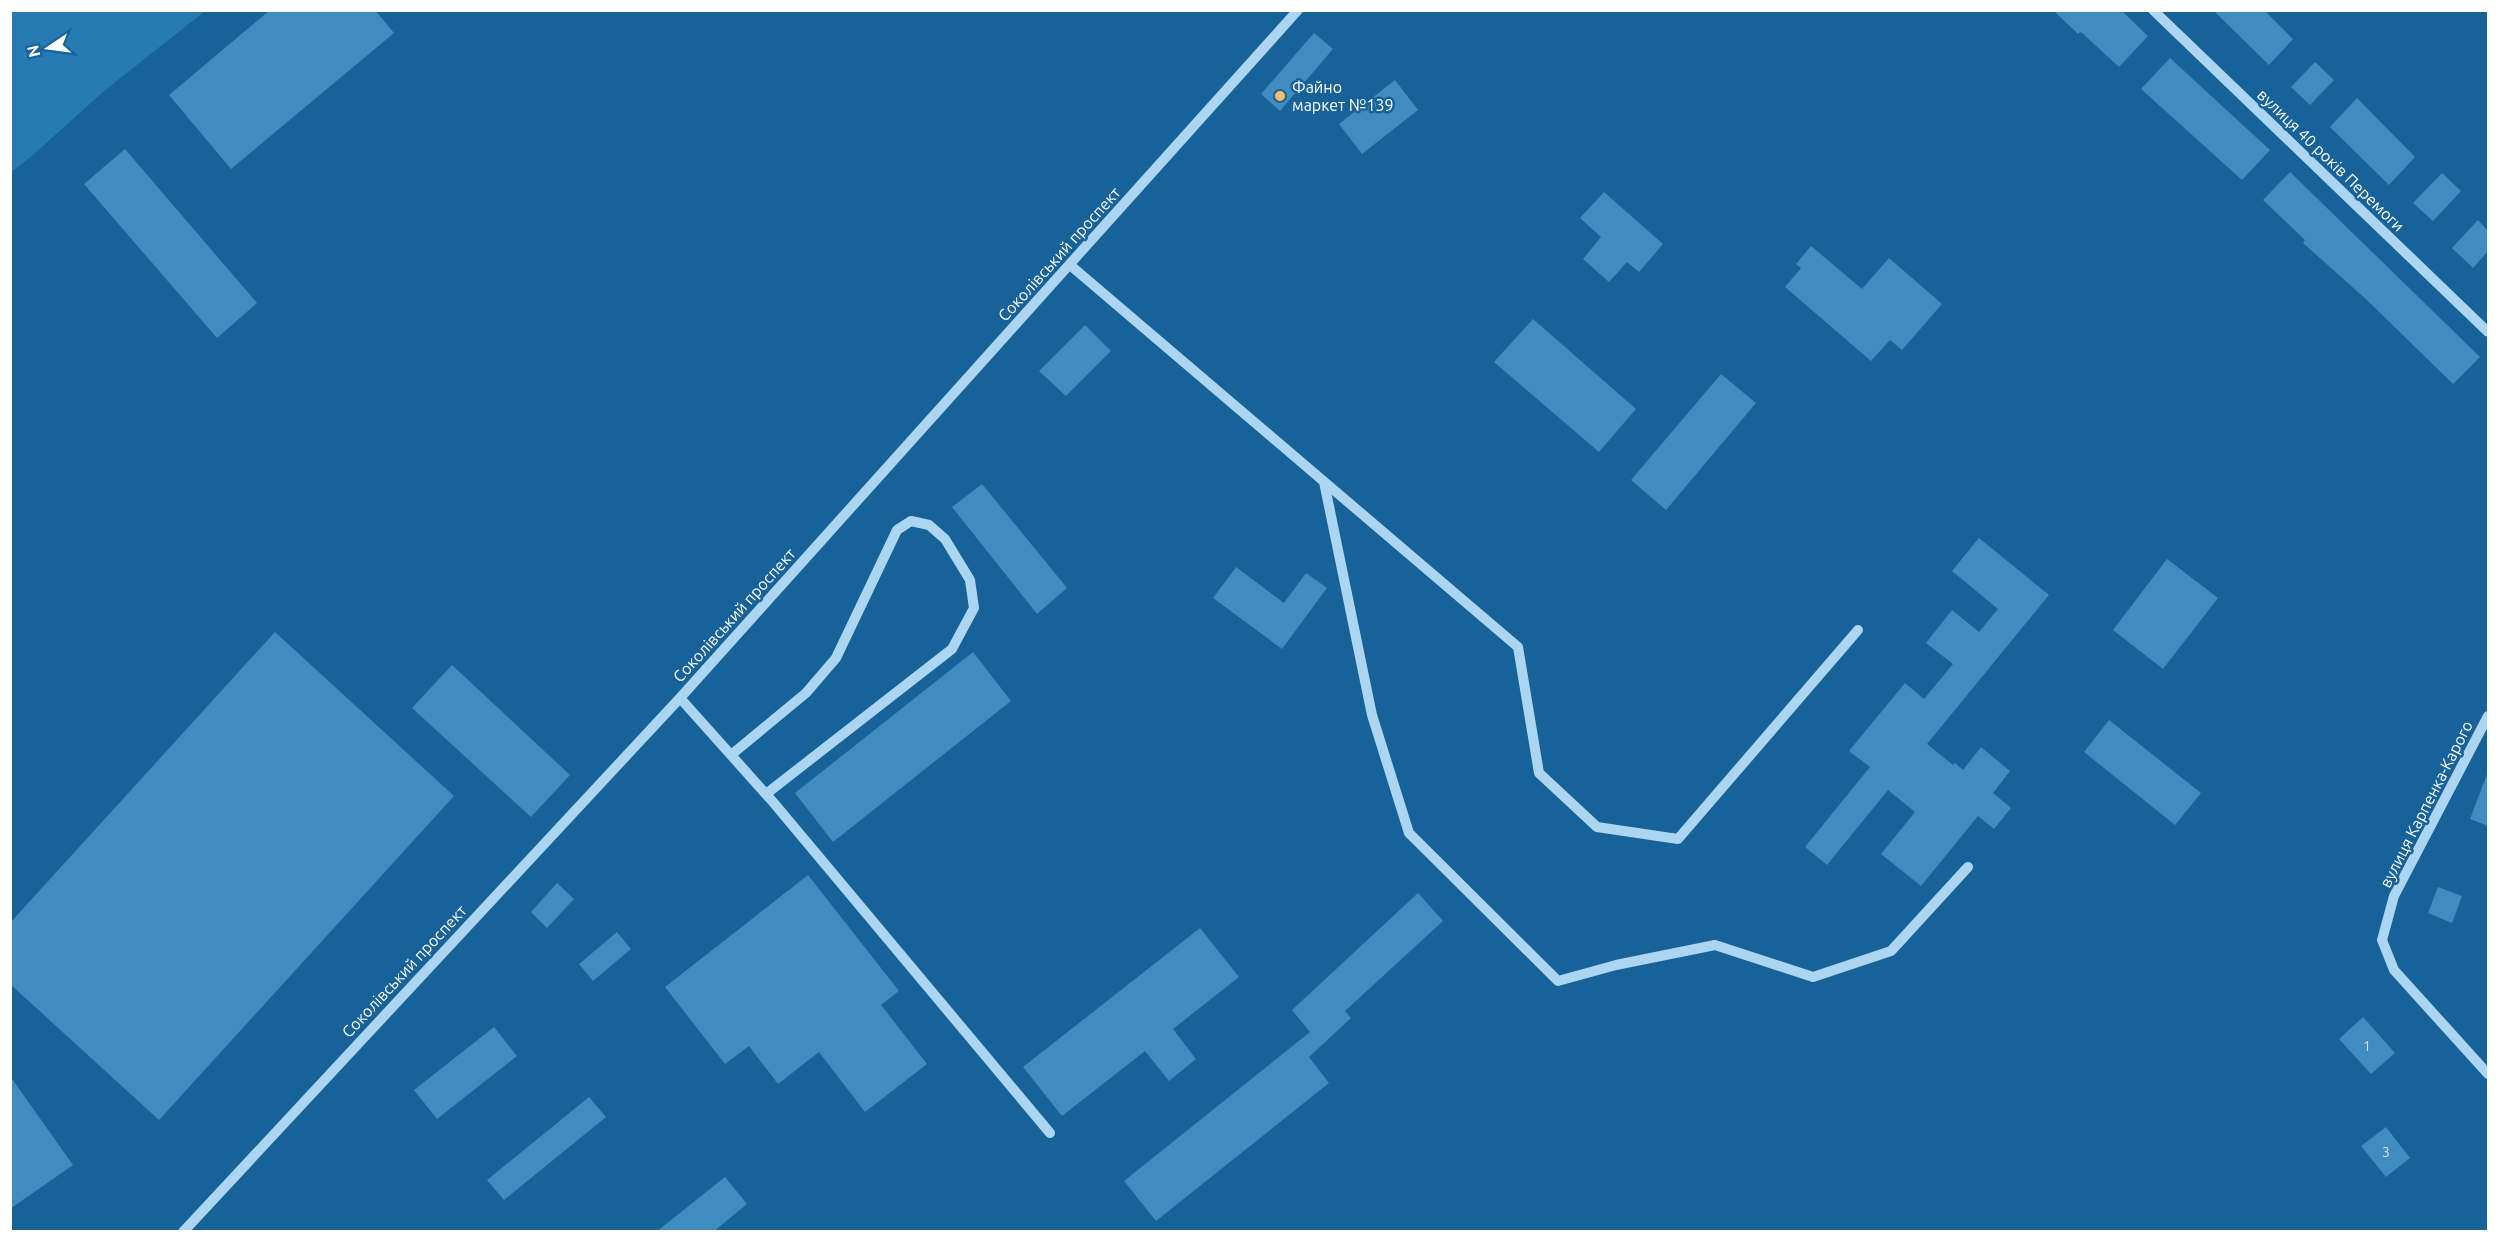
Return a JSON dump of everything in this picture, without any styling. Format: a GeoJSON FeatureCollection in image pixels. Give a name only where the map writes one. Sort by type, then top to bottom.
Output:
{"type":"FeatureCollection","features":[{"type":"Feature","properties":{"kind":"street","name":"Соколівський проспект"},"geometry":{"type":"LineString","coordinates":[[183,1232],[680,698],[1298,10]]}},
{"type":"Feature","properties":{"kind":"street","name":"вулиця 40 років Перемоги"},"geometry":{"type":"LineString","coordinates":[[2153,10],[2488,332]]}},
{"type":"Feature","properties":{"kind":"street"},"geometry":{"type":"LineString","coordinates":[[1070,265],[1518,647],[1539,773],[1596,827],[1678,839],[1858,630]]}},
{"type":"Feature","properties":{"kind":"street"},"geometry":{"type":"LineString","coordinates":[[1324,482],[1372,715],[1409,833],[1558,981],[1616,965],[1715,945],[1813,977],[1891,951],[1968,867]]}},
{"type":"Feature","properties":{"kind":"street"},"geometry":{"type":"LineString","coordinates":[[731,755],[806,693],[836,658],[897,530],[911,521],[929,525],[945,539],[970,580],[974,608],[952,649],[766,794]]}},
{"type":"Feature","properties":{"kind":"street"},"geometry":{"type":"LineString","coordinates":[[680,698],[766,794],[1050,1133]]}},
{"type":"Feature","properties":{"kind":"street","name":"вулиця Карпенка-Карого"},"geometry":{"type":"LineString","coordinates":[[2488,716],[2394,897],[2382,940],[2394,970],[2488,1074]]}},
{"type":"Feature","properties":{"kind":"shaded area"},"geometry":{"type":"Polygon","coordinates":[[[11,10],[205,11],[104,91],[11,172],[11,10]]]}},
{"type":"Feature","properties":{"kind":"building"},"geometry":{"type":"Polygon","coordinates":[[[270,10],[375,10],[394,33],[231,169],[169,95],[270,10]]]}},
{"type":"Feature","properties":{"kind":"building"},"geometry":{"type":"Polygon","coordinates":[[[2053,10],[2121,10],[2148,36],[2119,67],[2081,32],[2078,34],[2053,10]]]}},
{"type":"Feature","properties":{"kind":"building"},"geometry":{"type":"Polygon","coordinates":[[[2213,10],[2264,10],[2293,39],[2269,65],[2213,10]]]}},
{"type":"Feature","properties":{"kind":"building"},"geometry":{"type":"Polygon","coordinates":[[[1314,33],[1333,49],[1280,111],[1261,94],[1314,33]]]}},
{"type":"Feature","properties":{"kind":"building"},"geometry":{"type":"Polygon","coordinates":[[[2170,58],[2270,150],[2242,180],[2141,89],[2170,58]]]}},
{"type":"Feature","properties":{"kind":"building"},"geometry":{"type":"Polygon","coordinates":[[[2315,62],[2334,80],[2310,105],[2291,87],[2315,62]]]}},
{"type":"Feature","properties":{"kind":"building"},"geometry":{"type":"Polygon","coordinates":[[[1395,80],[1418,110],[1362,154],[1339,124],[1395,80]]]}},
{"type":"Feature","properties":{"kind":"building"},"geometry":{"type":"Polygon","coordinates":[[[2357,98],[2415,157],[2389,185],[2330,127],[2357,98]]]}},
{"type":"Feature","properties":{"kind":"building"},"geometry":{"type":"Polygon","coordinates":[[[125,149],[257,303],[217,338],[84,184],[125,149]]]}},
{"type":"Feature","properties":{"kind":"building"},"geometry":{"type":"Polygon","coordinates":[[[2290,172],[2480,357],[2453,384],[2368,301],[2303,243],[2305,240],[2263,200],[2290,172]]]}},
{"type":"Feature","properties":{"kind":"building"},"geometry":{"type":"Polygon","coordinates":[[[2442,173],[2461,191],[2433,221],[2413,203],[2442,173]]]}},
{"type":"Feature","properties":{"kind":"building"},"geometry":{"type":"Polygon","coordinates":[[[1604,192],[1663,244],[1639,272],[1627,262],[1609,282],[1583,259],[1601,237],[1580,218],[1604,192]]]}},
{"type":"Feature","properties":{"kind":"building"},"geometry":{"type":"Polygon","coordinates":[[[2478,220],[2488,231],[2488,251],[2473,268],[2452,248],[2478,220]]]}},
{"type":"Feature","properties":{"kind":"building"},"geometry":{"type":"Polygon","coordinates":[[[1811,246],[1862,289],[1889,258],[1942,304],[1902,350],[1890,340],[1871,361],[1785,287],[1801,268],[1796,264],[1811,246]]]}},
{"type":"Feature","properties":{"kind":"building"},"geometry":{"type":"Polygon","coordinates":[[[1533,319],[1636,409],[1599,452],[1494,362],[1533,319]]]}},
{"type":"Feature","properties":{"kind":"building"},"geometry":{"type":"Polygon","coordinates":[[[1085,325],[1111,351],[1066,396],[1039,371],[1085,325]]]}},
{"type":"Feature","properties":{"kind":"building"},"geometry":{"type":"Polygon","coordinates":[[[1721,374],[1756,403],[1666,510],[1631,480],[1721,374]]]}},
{"type":"Feature","properties":{"kind":"building"},"geometry":{"type":"Polygon","coordinates":[[[982,484],[1067,588],[1037,614],[952,507],[982,484]]]}},
{"type":"Feature","properties":{"kind":"building"},"geometry":{"type":"Polygon","coordinates":[[[1979,538],[2049,595],[1927,744],[1953,765],[1955,763],[1963,770],[1981,747],[2010,771],[1993,793],[2011,808],[1994,829],[1978,816],[1921,886],[1881,854],[1915,812],[1888,790],[1827,865],[1805,847],[1870,767],[1849,751],[1905,683],[1924,699],[1953,664],[1926,643],[1952,610],[1979,632],[1998,609],[1952,571],[1979,538]]]}},
{"type":"Feature","properties":{"kind":"building"},"geometry":{"type":"Polygon","coordinates":[[[2167,559],[2218,598],[2163,669],[2113,630],[2167,559]]]}},
{"type":"Feature","properties":{"kind":"building"},"geometry":{"type":"Polygon","coordinates":[[[1236,567],[1284,603],[1306,573],[1327,588],[1282,649],[1213,598],[1236,567]]]}},
{"type":"Feature","properties":{"kind":"building"},"geometry":{"type":"Polygon","coordinates":[[[275,632],[454,796],[159,1120],[10,984],[10,923],[275,632]]]}},
{"type":"Feature","properties":{"kind":"building"},"geometry":{"type":"Polygon","coordinates":[[[973,652],[1011,701],[833,842],[795,793],[973,652]]]}},
{"type":"Feature","properties":{"kind":"building"},"geometry":{"type":"Polygon","coordinates":[[[452,665],[570,775],[531,817],[412,708],[452,665]]]}},
{"type":"Feature","properties":{"kind":"building"},"geometry":{"type":"Polygon","coordinates":[[[2109,720],[2201,793],[2175,825],[2084,752],[2109,720]]]}},
{"type":"Feature","properties":{"kind":"building"},"geometry":{"type":"Polygon","coordinates":[[[2488,774],[2488,826],[2470,819],[2488,774]]]}},
{"type":"Feature","properties":{"kind":"building"},"geometry":{"type":"Polygon","coordinates":[[[808,875],[899,991],[881,1005],[927,1064],[865,1112],[819,1052],[778,1084],[749,1046],[725,1064],[665,987],[808,875]]]}},
{"type":"Feature","properties":{"kind":"building"},"geometry":{"type":"Polygon","coordinates":[[[557,883],[574,899],[547,928],[531,912],[557,883]]]}},
{"type":"Feature","properties":{"kind":"building"},"geometry":{"type":"Polygon","coordinates":[[[2438,887],[2462,896],[2452,923],[2428,913],[2438,887]]]}},
{"type":"Feature","properties":{"kind":"building"},"geometry":{"type":"Polygon","coordinates":[[[1418,893],[1443,921],[1345,1011],[1351,1018],[1309,1057],[1329,1083],[1156,1221],[1124,1181],[1310,1032],[1292,1010],[1418,893]]]}},
{"type":"Feature","properties":{"kind":"building"},"geometry":{"type":"Polygon","coordinates":[[[1200,928],[1239,977],[1173,1029],[1196,1059],[1169,1081],[1145,1051],[1062,1116],[1023,1067],[1200,928]]]}},
{"type":"Feature","properties":{"kind":"building"},"geometry":{"type":"Polygon","coordinates":[[[617,932],[631,949],[593,981],[579,964],[617,932]]]}},
{"type":"Feature","properties":{"kind":"building"},"geometry":{"type":"Polygon","coordinates":[[[2363,1017],[2395,1053],[2371,1074],[2339,1039],[2363,1017]]]}},
{"type":"Feature","properties":{"kind":"building"},"geometry":{"type":"Polygon","coordinates":[[[494,1027],[517,1056],[437,1119],[414,1090],[494,1027]]]}},
{"type":"Feature","properties":{"kind":"building"},"geometry":{"type":"Polygon","coordinates":[[[10,1076],[73,1165],[10,1209],[10,1076]]]}},
{"type":"Feature","properties":{"kind":"building"},"geometry":{"type":"Polygon","coordinates":[[[589,1097],[606,1117],[504,1200],[487,1180],[589,1097]]]}},
{"type":"Feature","properties":{"kind":"building"},"geometry":{"type":"Polygon","coordinates":[[[2386,1127],[2410,1158],[2386,1177],[2361,1146],[2386,1127]]]}},
{"type":"Feature","properties":{"kind":"building"},"geometry":{"type":"Polygon","coordinates":[[[725,1177],[747,1204],[713,1232],[656,1232],[725,1177]]]}},
{"type":"Feature","properties":{"kind":"place","name":"Файно маркет №139"},"geometry":{"type":"Point","coordinates":[1280,96]}}]}
